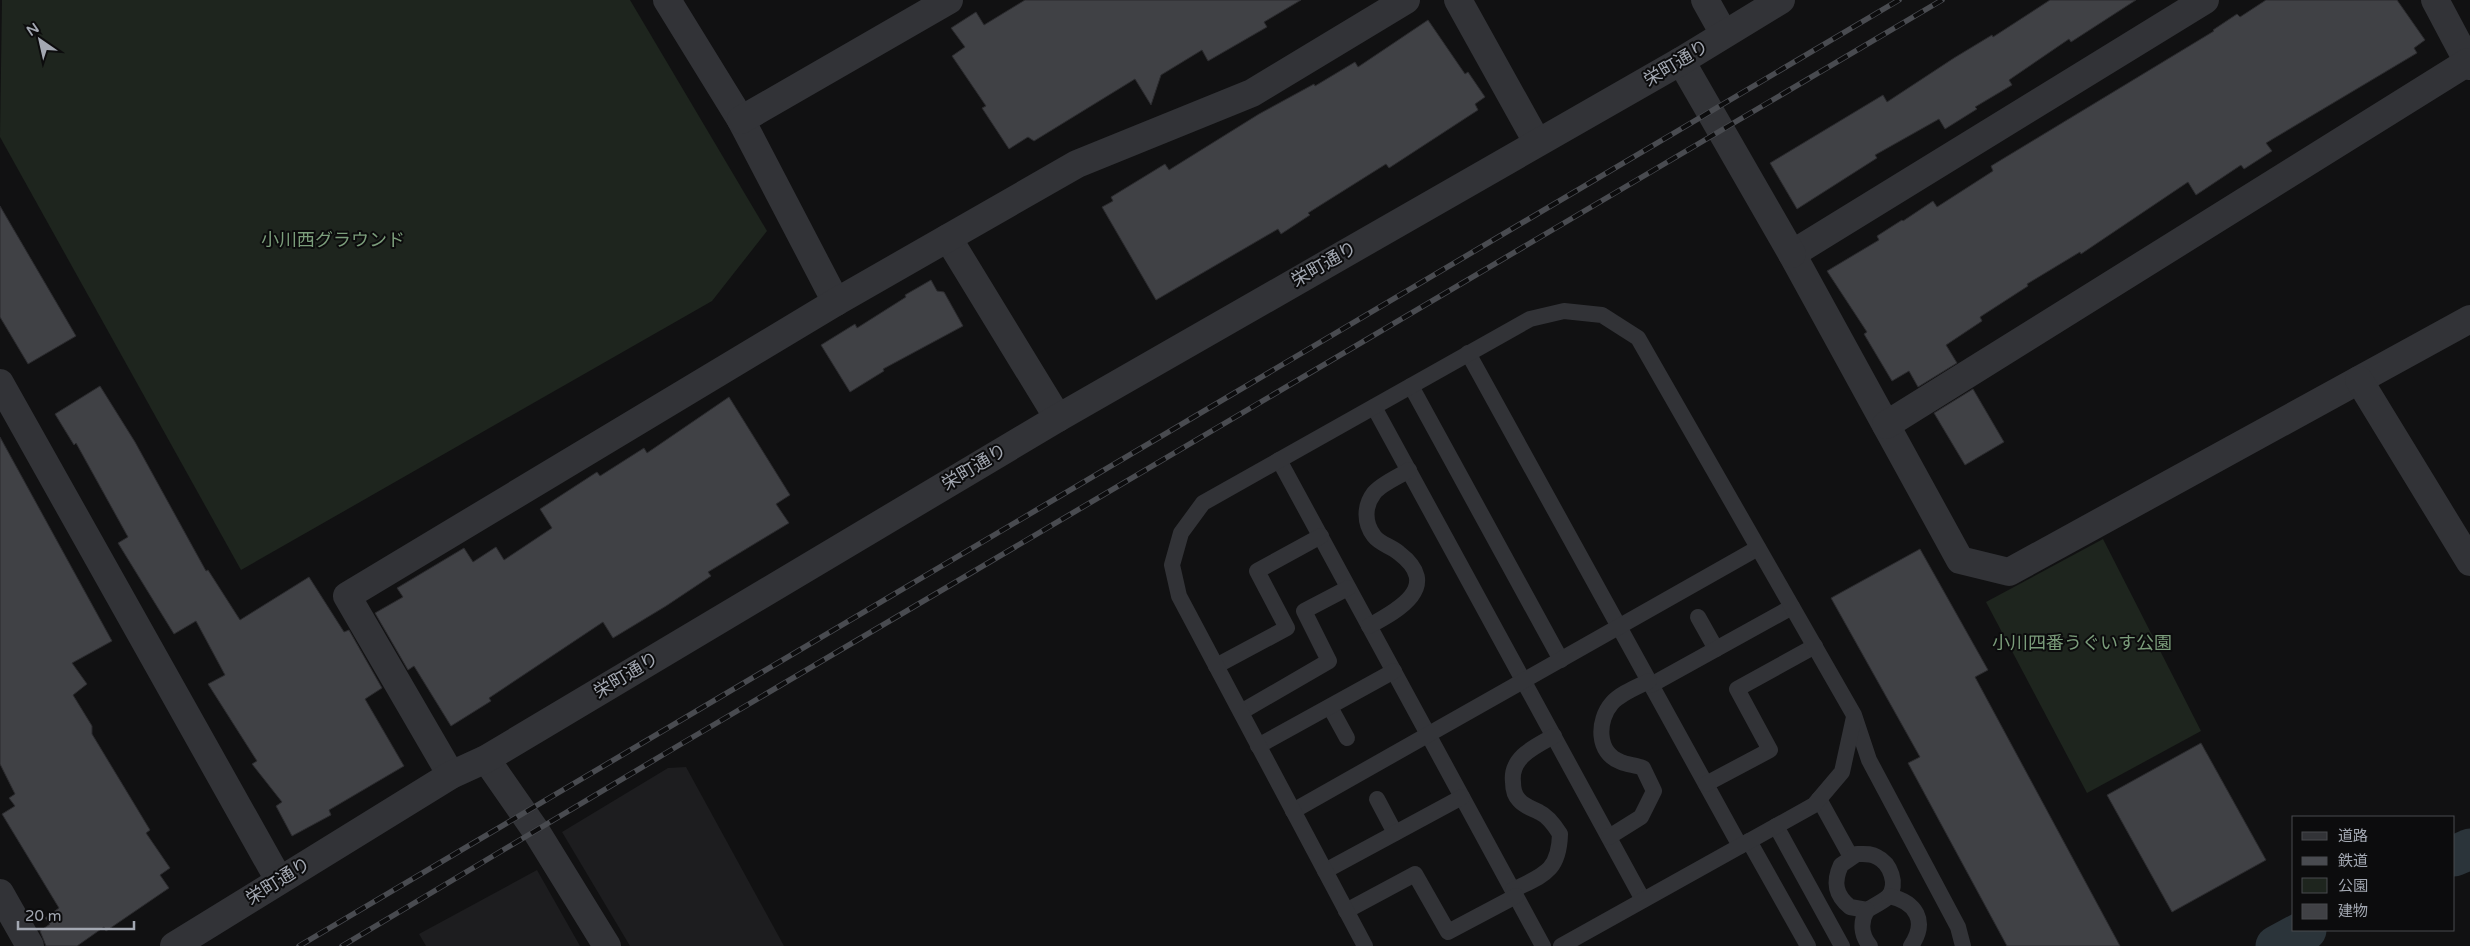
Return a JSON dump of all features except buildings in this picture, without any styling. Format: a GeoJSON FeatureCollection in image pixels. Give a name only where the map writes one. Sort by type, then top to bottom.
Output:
{"type":"FeatureCollection","features":[{"type":"Feature","properties":{"kind":"street"},"geometry":{"type":"LineString","coordinates":[[667,0],[741,120],[836,302]]}},
{"type":"Feature","properties":{"kind":"street"},"geometry":{"type":"LineString","coordinates":[[741,120],[948,0]]}},
{"type":"Feature","properties":{"kind":"street"},"geometry":{"type":"LineString","coordinates":[[451,775],[347,596],[836,302],[1077,164],[1252,93],[1406,0]]}},
{"type":"Feature","properties":{"kind":"street"},"geometry":{"type":"LineString","coordinates":[[1458,0],[1537,142]]}},
{"type":"Feature","properties":{"kind":"street"},"geometry":{"type":"LineString","coordinates":[[1705,0],[1724,34]]}},
{"type":"Feature","properties":{"kind":"street","name":"栄町通り"},"geometry":{"type":"LineString","coordinates":[[174,946],[451,775],[486,759],[1058,418],[1681,61],[1780,0]]}},
{"type":"Feature","properties":{"kind":"street"},"geometry":{"type":"LineString","coordinates":[[1792,254],[2205,0]]}},
{"type":"Feature","properties":{"kind":"street"},"geometry":{"type":"LineString","coordinates":[[1886,425],[2469,64],[2436,0]]}},
{"type":"Feature","properties":{"kind":"street"},"geometry":{"type":"LineString","coordinates":[[1681,61],[1792,254],[1960,560],[2009,572],[2470,319]]}},
{"type":"Feature","properties":{"kind":"street"},"geometry":{"type":"LineString","coordinates":[[948,238],[1058,418]]}},
{"type":"Feature","properties":{"kind":"street"},"geometry":{"type":"LineString","coordinates":[[2359,380],[2470,562]]}},
{"type":"Feature","properties":{"kind":"street"},"geometry":{"type":"LineString","coordinates":[[0,383],[279,880]]}},
{"type":"Feature","properties":{"kind":"street"},"geometry":{"type":"LineString","coordinates":[[486,759],[536,831],[607,946]]}},
{"type":"Feature","properties":{"kind":"street"},"geometry":{"type":"LineString","coordinates":[[0,894],[30,946]]}},
{"type":"Feature","properties":{"kind":"lane"},"geometry":{"type":"LineString","coordinates":[[1365,946],[1179,596],[1172,565],[1181,533],[1203,502],[1530,319],[1564,310],[1602,316],[1638,338],[1854,715],[1869,760],[1958,927],[1963,946]]}},
{"type":"Feature","properties":{"kind":"lane"},"geometry":{"type":"LineString","coordinates":[[1468,353],[1706,784],[1745,843],[1808,946]]}},
{"type":"Feature","properties":{"kind":"lane"},"geometry":{"type":"LineString","coordinates":[[1411,386],[1560,660]]}},
{"type":"Feature","properties":{"kind":"lane"},"geometry":{"type":"LineString","coordinates":[[1374,407],[1643,900]]}},
{"type":"Feature","properties":{"kind":"lane"},"geometry":{"type":"LineString","coordinates":[[1279,460],[1543,946]]}},
{"type":"Feature","properties":{"kind":"lane"},"geometry":{"type":"LineString","coordinates":[[1369,626],[1404,606],[1414,592],[1416,576],[1410,562],[1374,536],[1366,522],[1367,507],[1375,492],[1409,470]]}},
{"type":"Feature","properties":{"kind":"lane"},"geometry":{"type":"LineString","coordinates":[[1216,666],[1287,628],[1257,571],[1320,536]]}},
{"type":"Feature","properties":{"kind":"lane"},"geometry":{"type":"LineString","coordinates":[[1293,811],[1758,548]]}},
{"type":"Feature","properties":{"kind":"lane"},"geometry":{"type":"LineString","coordinates":[[1241,712],[1329,661],[1304,611],[1348,588]]}},
{"type":"Feature","properties":{"kind":"lane"},"geometry":{"type":"LineString","coordinates":[[1609,836],[1641,817],[1654,790],[1643,768],[1620,762],[1608,753],[1603,744],[1600,730],[1605,714],[1613,702],[1792,607]]}},
{"type":"Feature","properties":{"kind":"lane"},"geometry":{"type":"LineString","coordinates":[[1698,617],[1716,649]]}},
{"type":"Feature","properties":{"kind":"lane"},"geometry":{"type":"LineString","coordinates":[[1706,784],[1770,750],[1737,689],[1815,646]]}},
{"type":"Feature","properties":{"kind":"lane"},"geometry":{"type":"LineString","coordinates":[[1258,746],[1394,671]]}},
{"type":"Feature","properties":{"kind":"lane"},"geometry":{"type":"LineString","coordinates":[[1330,707],[1346,738]]}},
{"type":"Feature","properties":{"kind":"lane"},"geometry":{"type":"LineString","coordinates":[[1561,946],[1814,805],[1842,772],[1854,715]]}},
{"type":"Feature","properties":{"kind":"lane"},"geometry":{"type":"LineString","coordinates":[[1346,911],[1415,874],[1448,932],[1544,876],[1555,863],[1560,849],[1560,834],[1553,823],[1541,812],[1530,809],[1519,800],[1513,791],[1512,778],[1517,762],[1524,754],[1554,736]]}},
{"type":"Feature","properties":{"kind":"lane"},"geometry":{"type":"LineString","coordinates":[[1325,872],[1462,797]]}},
{"type":"Feature","properties":{"kind":"lane"},"geometry":{"type":"LineString","coordinates":[[1819,799],[1851,857]]}},
{"type":"Feature","properties":{"kind":"lane"},"geometry":{"type":"LineString","coordinates":[[1377,800],[1395,833]]}},
{"type":"Feature","properties":{"kind":"lane"},"geometry":{"type":"LineString","coordinates":[[1776,826],[1842,946]]}},
{"type":"Feature","properties":{"kind":"lane"},"geometry":{"type":"LineString","coordinates":[[1866,854],[1883,860],[1892,876],[1889,896],[1867,910],[1850,907],[1837,892],[1837,874],[1841,864],[1851,857],[1866,854]]}},
{"type":"Feature","properties":{"kind":"lane"},"geometry":{"type":"LineString","coordinates":[[1889,896],[1902,899],[1915,911],[1919,929],[1911,946]]}},
{"type":"Feature","properties":{"kind":"lane"},"geometry":{"type":"LineString","coordinates":[[1867,910],[1862,926],[1864,936],[1870,946]]}},
{"type":"Feature","properties":{"kind":"shaded area"},"geometry":{"type":"Polygon","coordinates":[[[686,767],[784,946],[630,946],[562,832],[668,768],[686,767]]]}},
{"type":"Feature","properties":{"kind":"shaded area"},"geometry":{"type":"Polygon","coordinates":[[[537,870],[580,946],[426,946],[419,934],[537,870]]]}},
{"type":"Feature","properties":{"kind":"green space","name":"小川西グラウンド"},"geometry":{"type":"Polygon","coordinates":[[[2,0],[630,0],[767,231],[712,301],[241,570],[0,137],[2,0]]]}},
{"type":"Feature","properties":{"kind":"green space","name":"小川四番うぐいす公園"},"geometry":{"type":"Polygon","coordinates":[[[2103,539],[2201,731],[2087,793],[1986,602],[2103,539]]]}},
{"type":"Feature","properties":{"kind":"waterway"},"geometry":{"type":"LineString","coordinates":[[2455,856],[2470,849]]}},
{"type":"Feature","properties":{"kind":"waterway"},"geometry":{"type":"LineString","coordinates":[[2276,946],[2304,931]]}},
{"type":"Feature","properties":{"kind":"railway"},"geometry":{"type":"LineString","coordinates":[[299,946],[1899,0]]}},
{"type":"Feature","properties":{"kind":"railway"},"geometry":{"type":"LineString","coordinates":[[342,946],[1942,0]]}}]}
